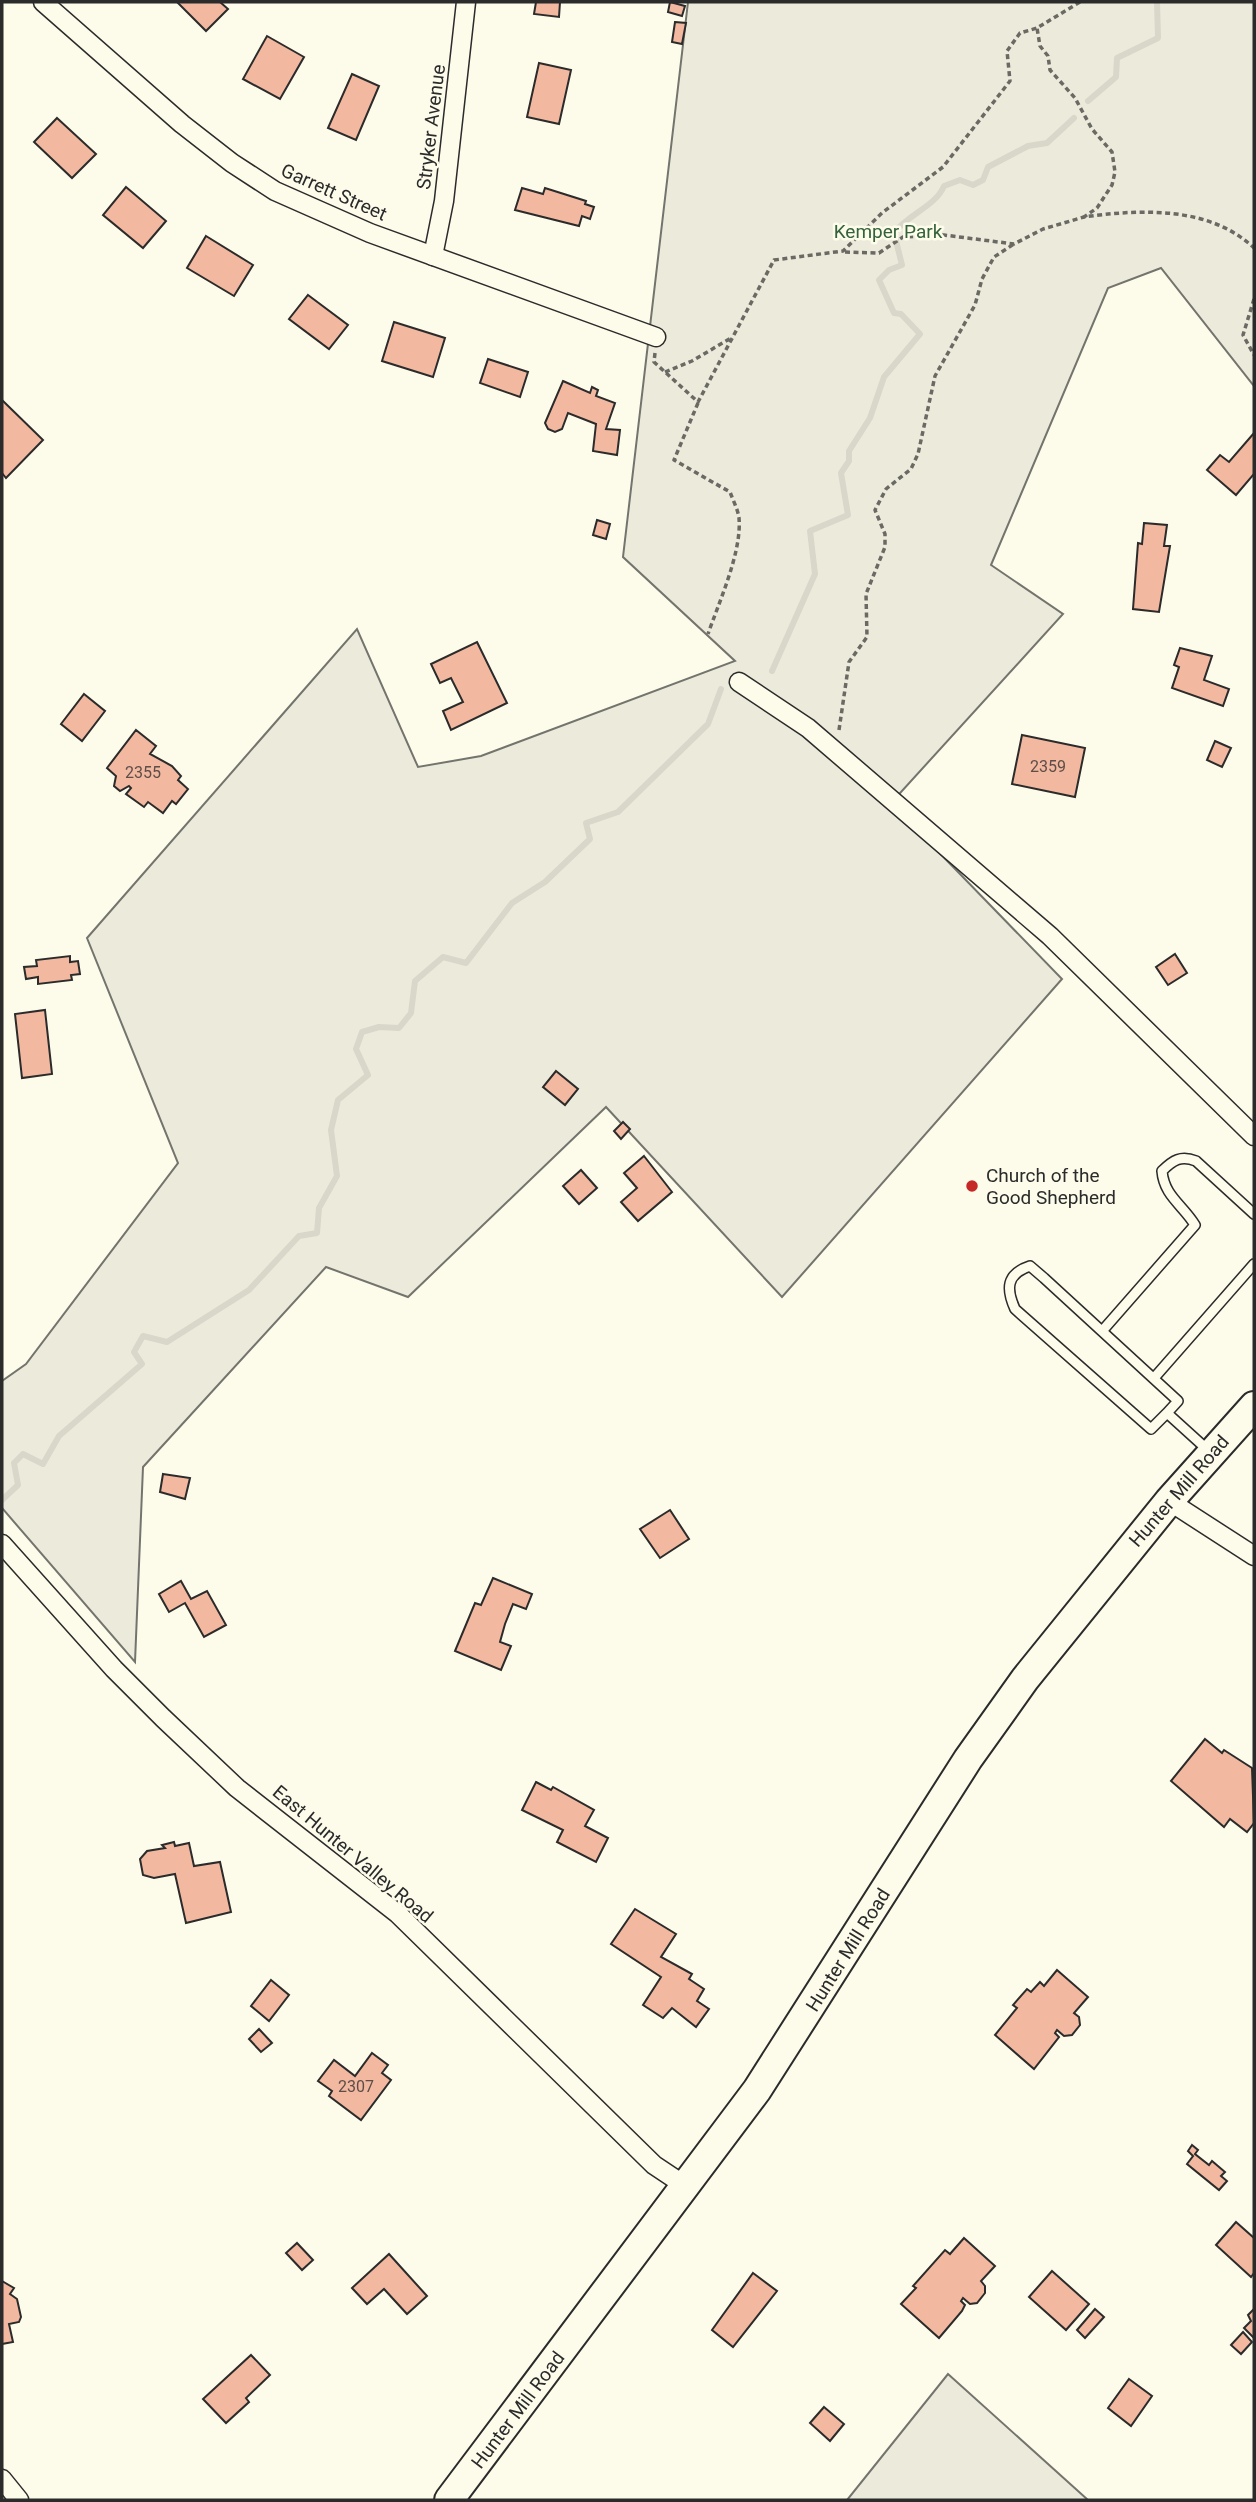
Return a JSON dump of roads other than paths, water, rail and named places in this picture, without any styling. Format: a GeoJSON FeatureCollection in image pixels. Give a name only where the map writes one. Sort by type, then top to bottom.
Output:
{"type":"FeatureCollection","features":[{"type":"Feature","properties":{"kind":"main road","name":"Hunter Mill Road"},"geometry":{"type":"LineString","coordinates":[[449,2500],[687,2187],[785,2049],[968,1759],[1017,1690],[1169,1501],[1254,1406]]}},
{"type":"Feature","properties":{"kind":"street","name":"Garrett Street"},"geometry":{"type":"LineString","coordinates":[[43,2],[182,124],[232,163],[309,208],[656,337]]}},
{"type":"Feature","properties":{"kind":"street","name":"Stryker Avenue"},"geometry":{"type":"LineString","coordinates":[[433,256],[445,189],[466,2]]}},
{"type":"Feature","properties":{"kind":"street"},"geometry":{"type":"LineString","coordinates":[[739,682],[808,728],[1084,965],[1254,1136]]}},
{"type":"Feature","properties":{"kind":"street"},"geometry":{"type":"LineString","coordinates":[[1169,1501],[1254,1556]]}},
{"type":"Feature","properties":{"kind":"street","name":"East Hunter Valley Road"},"geometry":{"type":"LineString","coordinates":[[2,1544],[114,1669],[237,1788],[398,1914],[654,2165],[687,2187]]}},
{"type":"Feature","properties":{"kind":"street"},"geometry":{"type":"LineString","coordinates":[[2,2479],[19,2500]]}},
{"type":"Feature","properties":{"kind":"lane"},"geometry":{"type":"LineString","coordinates":[[1103,1330],[1195,1225],[1171,1198],[1163,1183],[1162,1171],[1172,1162],[1185,1157],[1196,1161],[1254,1214]]}},
{"type":"Feature","properties":{"kind":"lane"},"geometry":{"type":"LineString","coordinates":[[1154,1378],[1254,1264]]}},
{"type":"Feature","properties":{"kind":"lane"},"geometry":{"type":"LineString","coordinates":[[1030,1266],[1103,1330],[1178,1401],[1151,1429],[1016,1309],[1008,1293],[1010,1280],[1018,1270],[1030,1266]]}},
{"type":"Feature","properties":{"kind":"lane"},"geometry":{"type":"LineString","coordinates":[[1167,1413],[1211,1453]]}},
{"type":"Feature","properties":{"kind":"waterway"},"geometry":{"type":"LineString","coordinates":[[1088,101],[1116,77],[1117,58],[1158,38],[1157,2]]}},
{"type":"Feature","properties":{"kind":"waterway"},"geometry":{"type":"LineString","coordinates":[[772,671],[815,574],[810,531],[848,515],[841,473],[849,461],[849,451],[870,418],[884,377],[920,334],[901,314],[894,313],[879,280],[889,270],[902,265],[894,233],[935,199],[944,186],[960,180],[973,185],[983,180],[988,167],[1028,146],[1047,143],[1074,118]]}},
{"type":"Feature","properties":{"kind":"waterway"},"geometry":{"type":"LineString","coordinates":[[2,1500],[18,1485],[14,1463],[23,1454],[43,1464],[59,1436],[142,1364],[134,1352],[143,1336],[167,1342],[249,1290],[299,1236],[317,1233],[319,1208],[337,1176],[331,1130],[338,1100],[368,1075],[356,1049],[362,1032],[379,1027],[399,1028],[411,1013],[415,981],[443,957],[466,963],[512,903],[545,882],[590,839],[586,823],[618,812],[708,724],[721,689]]}},
{"type":"Feature","properties":{"kind":"place","name":"Church of the Good Shepherd"},"geometry":{"type":"Point","coordinates":[972,1186]}},
{"type":"Feature","properties":{"kind":"park label","name":"Kemper Park"},"geometry":{"type":"Point","coordinates":[888,231]}}]}
